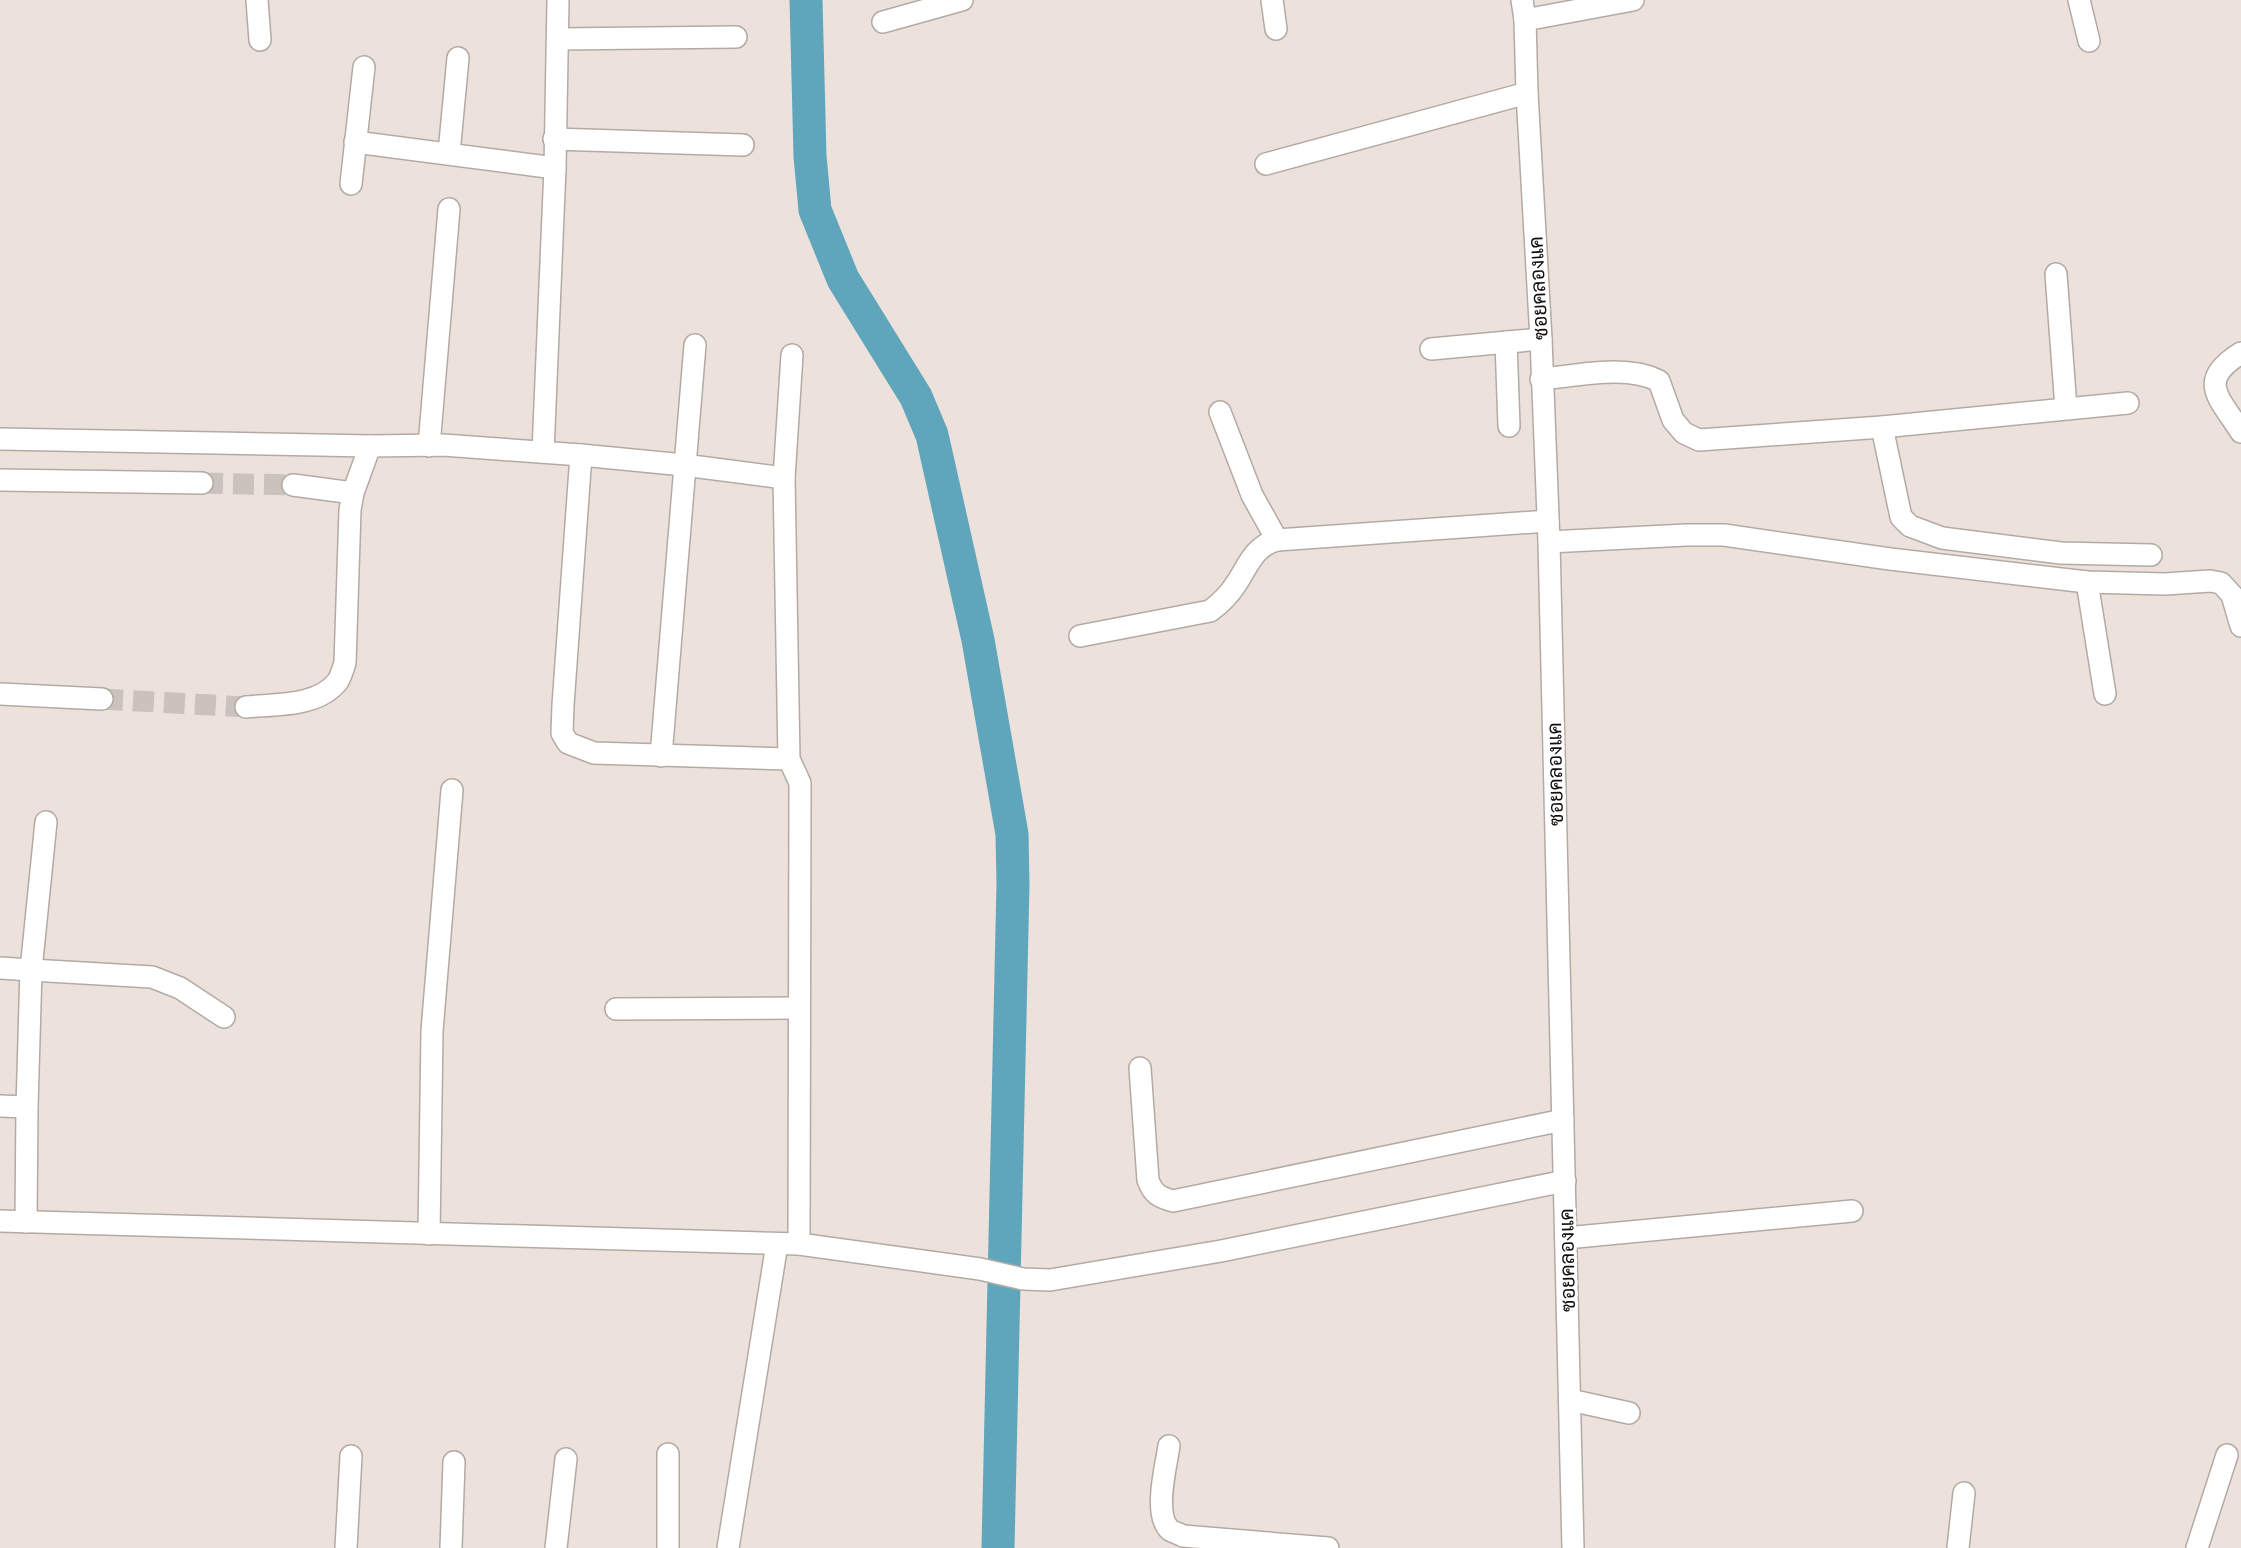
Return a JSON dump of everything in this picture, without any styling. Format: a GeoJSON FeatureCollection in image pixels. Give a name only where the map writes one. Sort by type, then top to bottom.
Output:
{"type":"FeatureCollection","features":[{"type":"Feature","properties":{"kind":"street"},"geometry":{"type":"LineString","coordinates":[[257,0],[260,40]]}},
{"type":"Feature","properties":{"kind":"street"},"geometry":{"type":"LineString","coordinates":[[543,452],[555,168],[558,0]]}},
{"type":"Feature","properties":{"kind":"street"},"geometry":{"type":"LineString","coordinates":[[883,22],[962,0]]}},
{"type":"Feature","properties":{"kind":"street"},"geometry":{"type":"LineString","coordinates":[[1272,0],[1276,29]]}},
{"type":"Feature","properties":{"kind":"street"},"geometry":{"type":"LineString","coordinates":[[1524,10],[1633,0]]}},
{"type":"Feature","properties":{"kind":"street"},"geometry":{"type":"LineString","coordinates":[[2079,0],[2089,41]]}},
{"type":"Feature","properties":{"kind":"street","name":"ซอยคลองแค"},"geometry":{"type":"LineString","coordinates":[[1524,10],[1549,532],[1573,1548]]}},
{"type":"Feature","properties":{"kind":"street"},"geometry":{"type":"LineString","coordinates":[[559,39],[736,37]]}},
{"type":"Feature","properties":{"kind":"street"},"geometry":{"type":"LineString","coordinates":[[449,153],[458,58]]}},
{"type":"Feature","properties":{"kind":"street"},"geometry":{"type":"LineString","coordinates":[[351,184],[364,67]]}},
{"type":"Feature","properties":{"kind":"street"},"geometry":{"type":"LineString","coordinates":[[1266,164],[1527,93]]}},
{"type":"Feature","properties":{"kind":"street"},"geometry":{"type":"LineString","coordinates":[[554,139],[743,145]]}},
{"type":"Feature","properties":{"kind":"street"},"geometry":{"type":"LineString","coordinates":[[355,142],[555,168]]}},
{"type":"Feature","properties":{"kind":"street"},"geometry":{"type":"LineString","coordinates":[[429,446],[449,209]]}},
{"type":"Feature","properties":{"kind":"street"},"geometry":{"type":"LineString","coordinates":[[2056,274],[2066,408]]}},
{"type":"Feature","properties":{"kind":"street"},"geometry":{"type":"LineString","coordinates":[[1431,349],[1541,339]]}},
{"type":"Feature","properties":{"kind":"street"},"geometry":{"type":"LineString","coordinates":[[1506,342],[1509,426]]}},
{"type":"Feature","properties":{"kind":"street"},"geometry":{"type":"LineString","coordinates":[[661,756],[695,345]]}},
{"type":"Feature","properties":{"kind":"street"},"geometry":{"type":"LineString","coordinates":[[2241,353],[2224,363],[2215,376],[2215,391],[2241,432]]}},
{"type":"Feature","properties":{"kind":"street"},"geometry":{"type":"LineString","coordinates":[[792,355],[784,478],[789,759],[800,792],[799,1244]]}},
{"type":"Feature","properties":{"kind":"street"},"geometry":{"type":"LineString","coordinates":[[1542,379],[1629,371],[1645,374],[1659,381],[1673,420],[1683,434],[1699,440],[1882,427],[2128,403]]}},
{"type":"Feature","properties":{"kind":"street"},"geometry":{"type":"LineString","coordinates":[[1220,412],[1252,495],[1276,540]]}},
{"type":"Feature","properties":{"kind":"street"},"geometry":{"type":"LineString","coordinates":[[1882,427],[1901,517],[1910,526],[1942,538],[2061,553],[2151,555]]}},
{"type":"Feature","properties":{"kind":"street"},"geometry":{"type":"LineString","coordinates":[[0,439],[429,446],[581,455],[784,478]]}},
{"type":"Feature","properties":{"kind":"street"},"geometry":{"type":"LineString","coordinates":[[246,707],[309,700],[323,694],[339,680],[345,663],[348,538],[354,494],[370,446]]}},
{"type":"Feature","properties":{"kind":"street"},"geometry":{"type":"LineString","coordinates":[[581,455],[562,733],[568,743],[594,753],[789,759]]}},
{"type":"Feature","properties":{"kind":"street"},"geometry":{"type":"LineString","coordinates":[[0,480],[202,483]]}},
{"type":"Feature","properties":{"kind":"street"},"geometry":{"type":"LineString","coordinates":[[292,485],[354,494]]}},
{"type":"Feature","properties":{"kind":"street"},"geometry":{"type":"LineString","coordinates":[[1080,636],[1210,611],[1223,601],[1236,585],[1250,560],[1260,548],[1267,542],[1276,540],[1549,532],[1724,535],[1890,559],[2087,582],[2165,584],[2210,581],[2221,583],[2232,595],[2241,626]]}},
{"type":"Feature","properties":{"kind":"street"},"geometry":{"type":"LineString","coordinates":[[2087,582],[2105,694]]}},
{"type":"Feature","properties":{"kind":"street"},"geometry":{"type":"LineString","coordinates":[[0,694],[102,699]]}},
{"type":"Feature","properties":{"kind":"street"},"geometry":{"type":"LineString","coordinates":[[429,1234],[432,1031],[452,790]]}},
{"type":"Feature","properties":{"kind":"street"},"geometry":{"type":"LineString","coordinates":[[26,1222],[32,970],[46,822]]}},
{"type":"Feature","properties":{"kind":"street"},"geometry":{"type":"LineString","coordinates":[[0,968],[152,977],[180,988],[224,1017]]}},
{"type":"Feature","properties":{"kind":"street"},"geometry":{"type":"LineString","coordinates":[[616,1009],[800,1008]]}},
{"type":"Feature","properties":{"kind":"street"},"geometry":{"type":"LineString","coordinates":[[1140,1068],[1148,1180],[1152,1191],[1173,1201],[1563,1120]]}},
{"type":"Feature","properties":{"kind":"street"},"geometry":{"type":"LineString","coordinates":[[0,1107],[27,1107]]}},
{"type":"Feature","properties":{"kind":"street"},"geometry":{"type":"LineString","coordinates":[[0,1221],[799,1244],[980,1269],[1023,1279],[1050,1280],[1221,1251],[1565,1181]]}},
{"type":"Feature","properties":{"kind":"street"},"geometry":{"type":"LineString","coordinates":[[1566,1238],[1852,1211]]}},
{"type":"Feature","properties":{"kind":"street"},"geometry":{"type":"LineString","coordinates":[[728,1548],[777,1244]]}},
{"type":"Feature","properties":{"kind":"street"},"geometry":{"type":"LineString","coordinates":[[1570,1400],[1629,1413]]}},
{"type":"Feature","properties":{"kind":"street"},"geometry":{"type":"LineString","coordinates":[[1169,1446],[1162,1491],[1163,1515],[1170,1529],[1184,1536],[1328,1548]]}},
{"type":"Feature","properties":{"kind":"street"},"geometry":{"type":"LineString","coordinates":[[668,1454],[668,1548]]}},
{"type":"Feature","properties":{"kind":"street"},"geometry":{"type":"LineString","coordinates":[[2197,1548],[2227,1455]]}},
{"type":"Feature","properties":{"kind":"street"},"geometry":{"type":"LineString","coordinates":[[346,1548],[351,1456]]}},
{"type":"Feature","properties":{"kind":"street"},"geometry":{"type":"LineString","coordinates":[[556,1548],[566,1459]]}},
{"type":"Feature","properties":{"kind":"street"},"geometry":{"type":"LineString","coordinates":[[451,1548],[454,1462]]}},
{"type":"Feature","properties":{"kind":"street"},"geometry":{"type":"LineString","coordinates":[[1958,1548],[1964,1493]]}},
{"type":"Feature","properties":{"kind":"waterway"},"geometry":{"type":"LineString","coordinates":[[806,0],[810,156],[815,210],[843,279],[916,397],[932,435],[978,640],[1012,834],[1013,884],[998,1548]]}},
{"type":"Feature","properties":{"kind":"tunnel"},"geometry":{"type":"LineString","coordinates":[[202,483],[293,485]]}},
{"type":"Feature","properties":{"kind":"tunnel"},"geometry":{"type":"LineString","coordinates":[[102,699],[246,707]]}}]}
